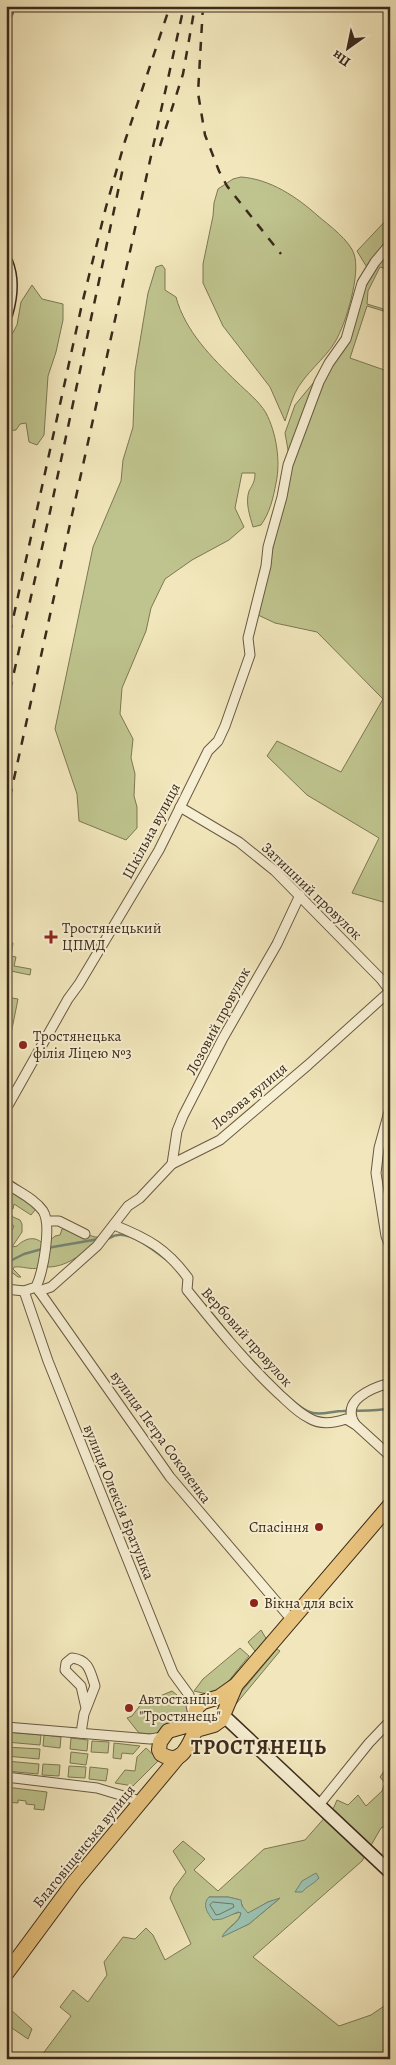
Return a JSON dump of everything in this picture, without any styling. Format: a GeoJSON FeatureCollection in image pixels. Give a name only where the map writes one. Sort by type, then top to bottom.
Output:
{"type":"FeatureCollection","features":[{"type":"Feature","properties":{"kind":"main road"},"geometry":{"type":"LineString","coordinates":[[6,13],[8,6]]}},
{"type":"Feature","properties":{"kind":"main road"},"geometry":{"type":"LineString","coordinates":[[6,262],[10,272],[10,299],[6,314]]}},
{"type":"Feature","properties":{"kind":"main road","name":"Благовіщенська вулиця"},"geometry":{"type":"LineString","coordinates":[[6,1974],[74,1882],[140,1802],[163,1753],[170,1730],[214,1725],[236,1686],[390,1505]]}},
{"type":"Feature","properties":{"kind":"main road","name":"Благовіщенська вулиця"},"geometry":{"type":"LineString","coordinates":[[163,1753],[188,1748],[197,1707],[204,1701],[223,1706]]}},
{"type":"Feature","properties":{"kind":"main road"},"geometry":{"type":"LineString","coordinates":[[223,1706],[319,1805],[390,1872]]}},
{"type":"Feature","properties":{"kind":"street","name":"Шкільна вулиця"},"geometry":{"type":"LineString","coordinates":[[6,1109],[68,999],[79,984],[159,850],[208,751],[218,741],[250,655],[248,638],[288,465],[319,382],[346,338],[362,283],[375,262],[390,244]]}},
{"type":"Feature","properties":{"kind":"street","name":"Затишний провулок"},"geometry":{"type":"LineString","coordinates":[[180,807],[239,842],[275,871],[390,991]]}},
{"type":"Feature","properties":{"kind":"street","name":"Лозовий провулок"},"geometry":{"type":"LineString","coordinates":[[172,1164],[177,1131],[183,1116],[223,1038],[277,944],[300,895]]}},
{"type":"Feature","properties":{"kind":"street","name":"Лозова вулиця"},"geometry":{"type":"LineString","coordinates":[[24,1291],[51,1287],[67,1274],[97,1246],[128,1206],[140,1198],[172,1164],[220,1140],[361,1019],[390,991]]}},
{"type":"Feature","properties":{"kind":"street"},"geometry":{"type":"LineString","coordinates":[[390,1108],[379,1148],[376,1173],[386,1236],[390,1246]]}},
{"type":"Feature","properties":{"kind":"street"},"geometry":{"type":"LineString","coordinates":[[6,1183],[36,1204],[43,1211],[47,1221],[45,1248],[38,1289]]}},
{"type":"Feature","properties":{"kind":"street"},"geometry":{"type":"LineString","coordinates":[[47,1221],[59,1221],[85,1234]]}},
{"type":"Feature","properties":{"kind":"street","name":"Вербовий провулок"},"geometry":{"type":"LineString","coordinates":[[114,1225],[157,1245],[178,1264],[188,1278],[187,1290],[229,1342],[291,1404],[309,1419],[334,1423],[346,1420],[356,1425]]}},
{"type":"Feature","properties":{"kind":"street"},"geometry":{"type":"LineString","coordinates":[[6,1289],[24,1291]]}},
{"type":"Feature","properties":{"kind":"street","name":"вулиця Петра Соколенка"},"geometry":{"type":"LineString","coordinates":[[38,1289],[170,1477],[292,1620]]}},
{"type":"Feature","properties":{"kind":"street","name":"вулиця Олексія Братушка"},"geometry":{"type":"LineString","coordinates":[[24,1291],[48,1361],[173,1674],[189,1695],[194,1727]]}},
{"type":"Feature","properties":{"kind":"street"},"geometry":{"type":"LineString","coordinates":[[390,1383],[357,1398],[351,1411],[356,1425],[390,1456]]}},
{"type":"Feature","properties":{"kind":"street"},"geometry":{"type":"LineString","coordinates":[[81,1733],[86,1708],[95,1686],[88,1665],[81,1659],[72,1658],[66,1663],[65,1670],[81,1686],[86,1708]]}},
{"type":"Feature","properties":{"kind":"street"},"geometry":{"type":"LineString","coordinates":[[189,1695],[204,1701]]}},
{"type":"Feature","properties":{"kind":"street"},"geometry":{"type":"LineString","coordinates":[[319,1805],[369,1743],[390,1721]]}},
{"type":"Feature","properties":{"kind":"street"},"geometry":{"type":"LineString","coordinates":[[6,1727],[81,1733],[163,1753]]}},
{"type":"Feature","properties":{"kind":"street"},"geometry":{"type":"LineString","coordinates":[[6,1777],[97,1788],[140,1802]]}},
{"type":"Feature","properties":{"kind":"green space"},"geometry":{"type":"Polygon","coordinates":[[[241,177],[252,178],[273,185],[301,202],[344,239],[352,249],[356,262],[354,285],[344,323],[331,349],[299,386],[285,421],[270,387],[223,326],[203,283],[203,264],[218,189],[233,179],[241,177]]]}},
{"type":"Feature","properties":{"kind":"green space"},"geometry":{"type":"Polygon","coordinates":[[[390,216],[390,270],[380,267],[368,291],[367,304],[390,311],[390,313],[367,306],[350,358],[390,372],[390,904],[352,893],[379,838],[307,795],[267,756],[277,741],[341,772],[383,699],[317,632],[275,623],[258,615],[291,467],[285,433],[295,405],[348,341],[362,295],[371,274],[357,251],[390,216]]]}},
{"type":"Feature","properties":{"kind":"green space"},"geometry":{"type":"Polygon","coordinates":[[[162,265],[165,269],[165,290],[176,297],[186,321],[200,343],[256,400],[266,413],[277,447],[278,465],[272,500],[261,525],[253,527],[248,509],[249,491],[253,484],[255,473],[242,473],[235,508],[244,527],[229,540],[192,560],[165,579],[151,608],[146,631],[122,688],[120,714],[133,739],[131,758],[135,774],[134,796],[137,807],[137,828],[126,840],[79,821],[77,794],[55,729],[93,547],[121,481],[123,460],[133,427],[135,371],[148,293],[156,267],[162,265]]]}},
{"type":"Feature","properties":{"kind":"green space"},"geometry":{"type":"Polygon","coordinates":[[[32,285],[42,299],[63,304],[63,320],[56,352],[48,376],[44,435],[37,445],[29,442],[26,423],[20,424],[16,430],[6,431],[6,386],[10,338],[17,325],[21,302],[32,285]]]}},
{"type":"Feature","properties":{"kind":"green space"},"geometry":{"type":"Polygon","coordinates":[[[6,941],[13,943],[11,956],[16,957],[14,966],[31,969],[30,975],[6,970],[6,941]]]}},
{"type":"Feature","properties":{"kind":"green space"},"geometry":{"type":"Polygon","coordinates":[[[6,997],[18,999],[11,1034],[6,1033],[6,997]]]}},
{"type":"Feature","properties":{"kind":"green space"},"geometry":{"type":"Polygon","coordinates":[[[6,1188],[36,1209],[31,1215],[14,1204],[13,1209],[8,1210],[22,1224],[22,1232],[12,1247],[30,1239],[38,1240],[44,1245],[39,1268],[14,1267],[13,1269],[21,1277],[18,1277],[6,1268],[6,1243],[14,1226],[6,1220],[6,1188]]]}},
{"type":"Feature","properties":{"kind":"green space"},"geometry":{"type":"Polygon","coordinates":[[[67,1228],[95,1237],[103,1237],[70,1261],[56,1266],[46,1266],[48,1242],[55,1236],[60,1235],[62,1229],[67,1228]]]}},
{"type":"Feature","properties":{"kind":"green space"},"geometry":{"type":"Polygon","coordinates":[[[261,1630],[267,1640],[255,1651],[248,1642],[261,1630]]]}},
{"type":"Feature","properties":{"kind":"green space"},"geometry":{"type":"Polygon","coordinates":[[[240,1648],[249,1656],[218,1694],[194,1691],[203,1679],[240,1648]]]}},
{"type":"Feature","properties":{"kind":"green space"},"geometry":{"type":"Polygon","coordinates":[[[277,1649],[280,1651],[236,1704],[237,1697],[277,1649]]]}},
{"type":"Feature","properties":{"kind":"green space"},"geometry":{"type":"Polygon","coordinates":[[[172,1691],[183,1700],[193,1720],[164,1735],[139,1733],[127,1718],[132,1716],[145,1699],[153,1699],[172,1691]]]}},
{"type":"Feature","properties":{"kind":"green space"},"geometry":{"type":"Polygon","coordinates":[[[6,1732],[41,1735],[40,1745],[6,1742],[6,1732]]]}},
{"type":"Feature","properties":{"kind":"green space"},"geometry":{"type":"Polygon","coordinates":[[[44,1735],[61,1737],[60,1748],[43,1746],[44,1735]]]}},
{"type":"Feature","properties":{"kind":"green space"},"geometry":{"type":"Polygon","coordinates":[[[71,1738],[88,1740],[87,1751],[70,1749],[71,1738]]]}},
{"type":"Feature","properties":{"kind":"green space"},"geometry":{"type":"Polygon","coordinates":[[[92,1741],[109,1742],[108,1753],[91,1752],[92,1741]]]}},
{"type":"Feature","properties":{"kind":"green space"},"geometry":{"type":"Polygon","coordinates":[[[114,1743],[140,1746],[133,1754],[122,1753],[121,1759],[113,1758],[114,1743]]]}},
{"type":"Feature","properties":{"kind":"green space"},"geometry":{"type":"Polygon","coordinates":[[[6,1747],[40,1749],[39,1759],[6,1756],[6,1747]]]}},
{"type":"Feature","properties":{"kind":"green space"},"geometry":{"type":"Polygon","coordinates":[[[146,1748],[159,1760],[133,1786],[115,1783],[125,1770],[135,1771],[137,1757],[146,1748]]]}},
{"type":"Feature","properties":{"kind":"green space"},"geometry":{"type":"Polygon","coordinates":[[[71,1752],[88,1754],[86,1765],[70,1763],[71,1752]]]}},
{"type":"Feature","properties":{"kind":"green space"},"geometry":{"type":"Polygon","coordinates":[[[6,1761],[39,1764],[38,1774],[6,1771],[6,1761]]]}},
{"type":"Feature","properties":{"kind":"green space"},"geometry":{"type":"Polygon","coordinates":[[[43,1764],[60,1765],[59,1776],[42,1775],[43,1764]]]}},
{"type":"Feature","properties":{"kind":"green space"},"geometry":{"type":"Polygon","coordinates":[[[69,1766],[86,1767],[85,1778],[68,1777],[69,1766]]]}},
{"type":"Feature","properties":{"kind":"green space"},"geometry":{"type":"Polygon","coordinates":[[[90,1767],[108,1769],[106,1781],[89,1779],[90,1767]]]}},
{"type":"Feature","properties":{"kind":"green space"},"geometry":{"type":"Polygon","coordinates":[[[390,1767],[390,1824],[381,1828],[362,1861],[253,1957],[339,2026],[371,2015],[390,2002],[390,2059],[39,2059],[71,2016],[60,2007],[73,1990],[88,2002],[107,1975],[104,1962],[123,1937],[135,1939],[146,1928],[153,1935],[165,1960],[191,1944],[170,1898],[174,1888],[186,1872],[173,1851],[183,1841],[205,1859],[194,1870],[218,1891],[264,1849],[305,1840],[334,1807],[337,1800],[348,1805],[358,1795],[366,1806],[382,1791],[385,1783],[380,1777],[390,1767]],[[209,1897],[233,1914],[241,1912],[238,1919],[223,1936],[249,1924],[279,1899],[268,1902],[249,1913],[245,1912],[240,1900],[228,1897],[209,1897]]]}},
{"type":"Feature","properties":{"kind":"green space"},"geometry":{"type":"Polygon","coordinates":[[[6,1787],[47,1792],[44,1810],[34,1809],[35,1805],[26,1804],[26,1801],[18,1800],[18,1803],[6,1802],[6,1787]]]}},
{"type":"Feature","properties":{"kind":"green space"},"geometry":{"type":"Polygon","coordinates":[[[10,2009],[32,2029],[28,2039],[6,2024],[6,2013],[10,2009]]]}},
{"type":"Feature","properties":{"kind":"water"},"geometry":{"type":"Polygon","coordinates":[[[316,1873],[319,1878],[317,1880],[302,1892],[295,1892],[302,1881],[316,1873]]]}},
{"type":"Feature","properties":{"kind":"water"},"geometry":{"type":"Polygon","coordinates":[[[209,1897],[228,1897],[241,1900],[242,1906],[248,1913],[280,1898],[249,1924],[222,1937],[238,1920],[241,1913],[238,1912],[222,1919],[213,1920],[206,1909],[209,1897]]]}},
{"type":"Feature","properties":{"kind":"waterway"},"geometry":{"type":"LineString","coordinates":[[107,1239],[118,1235],[130,1237],[144,1244],[168,1261]]}},
{"type":"Feature","properties":{"kind":"waterway"},"geometry":{"type":"LineString","coordinates":[[47,1248],[99,1239]]}},
{"type":"Feature","properties":{"kind":"waterway"},"geometry":{"type":"LineString","coordinates":[[6,1263],[24,1254],[42,1249]]}},
{"type":"Feature","properties":{"kind":"waterway"},"geometry":{"type":"LineString","coordinates":[[205,1305],[231,1337]]}},
{"type":"Feature","properties":{"kind":"waterway"},"geometry":{"type":"LineString","coordinates":[[238,1345],[274,1384],[305,1410],[320,1414],[390,1408]]}},
{"type":"Feature","properties":{"kind":"railway"},"geometry":{"type":"LineString","coordinates":[[6,651],[82,304],[106,207],[125,141],[170,6]]}},
{"type":"Feature","properties":{"kind":"railway"},"geometry":{"type":"LineString","coordinates":[[6,815],[184,6]]}},
{"type":"Feature","properties":{"kind":"railway"},"geometry":{"type":"LineString","coordinates":[[160,146],[183,74],[195,6]]}},
{"type":"Feature","properties":{"kind":"railway"},"geometry":{"type":"LineString","coordinates":[[203,6],[198,93],[205,135],[227,186],[281,254]]}},
{"type":"Feature","properties":{"kind":"railway"},"geometry":{"type":"LineString","coordinates":[[6,708],[50,512],[124,163]]}},
{"type":"Feature","properties":{"kind":"place","name":"Тростянецький ЦПМД"},"geometry":{"type":"Point","coordinates":[51,937]}},
{"type":"Feature","properties":{"kind":"place","name":"Тростянецька філія Ліцею №3"},"geometry":{"type":"Point","coordinates":[23,1045]}},
{"type":"Feature","properties":{"kind":"place","name":"Спасіння"},"geometry":{"type":"Point","coordinates":[319,1527]}},
{"type":"Feature","properties":{"kind":"place","name":"Вікна для всіх"},"geometry":{"type":"Point","coordinates":[254,1603]}},
{"type":"Feature","properties":{"kind":"place","name":"Автостанція \"Тростянець\""},"geometry":{"type":"Point","coordinates":[129,1708]}},
{"type":"Feature","properties":{"kind":"district","name":"ТРОСТЯНЕЦЬ"},"geometry":{"type":"Point","coordinates":[259,1747]}}]}
